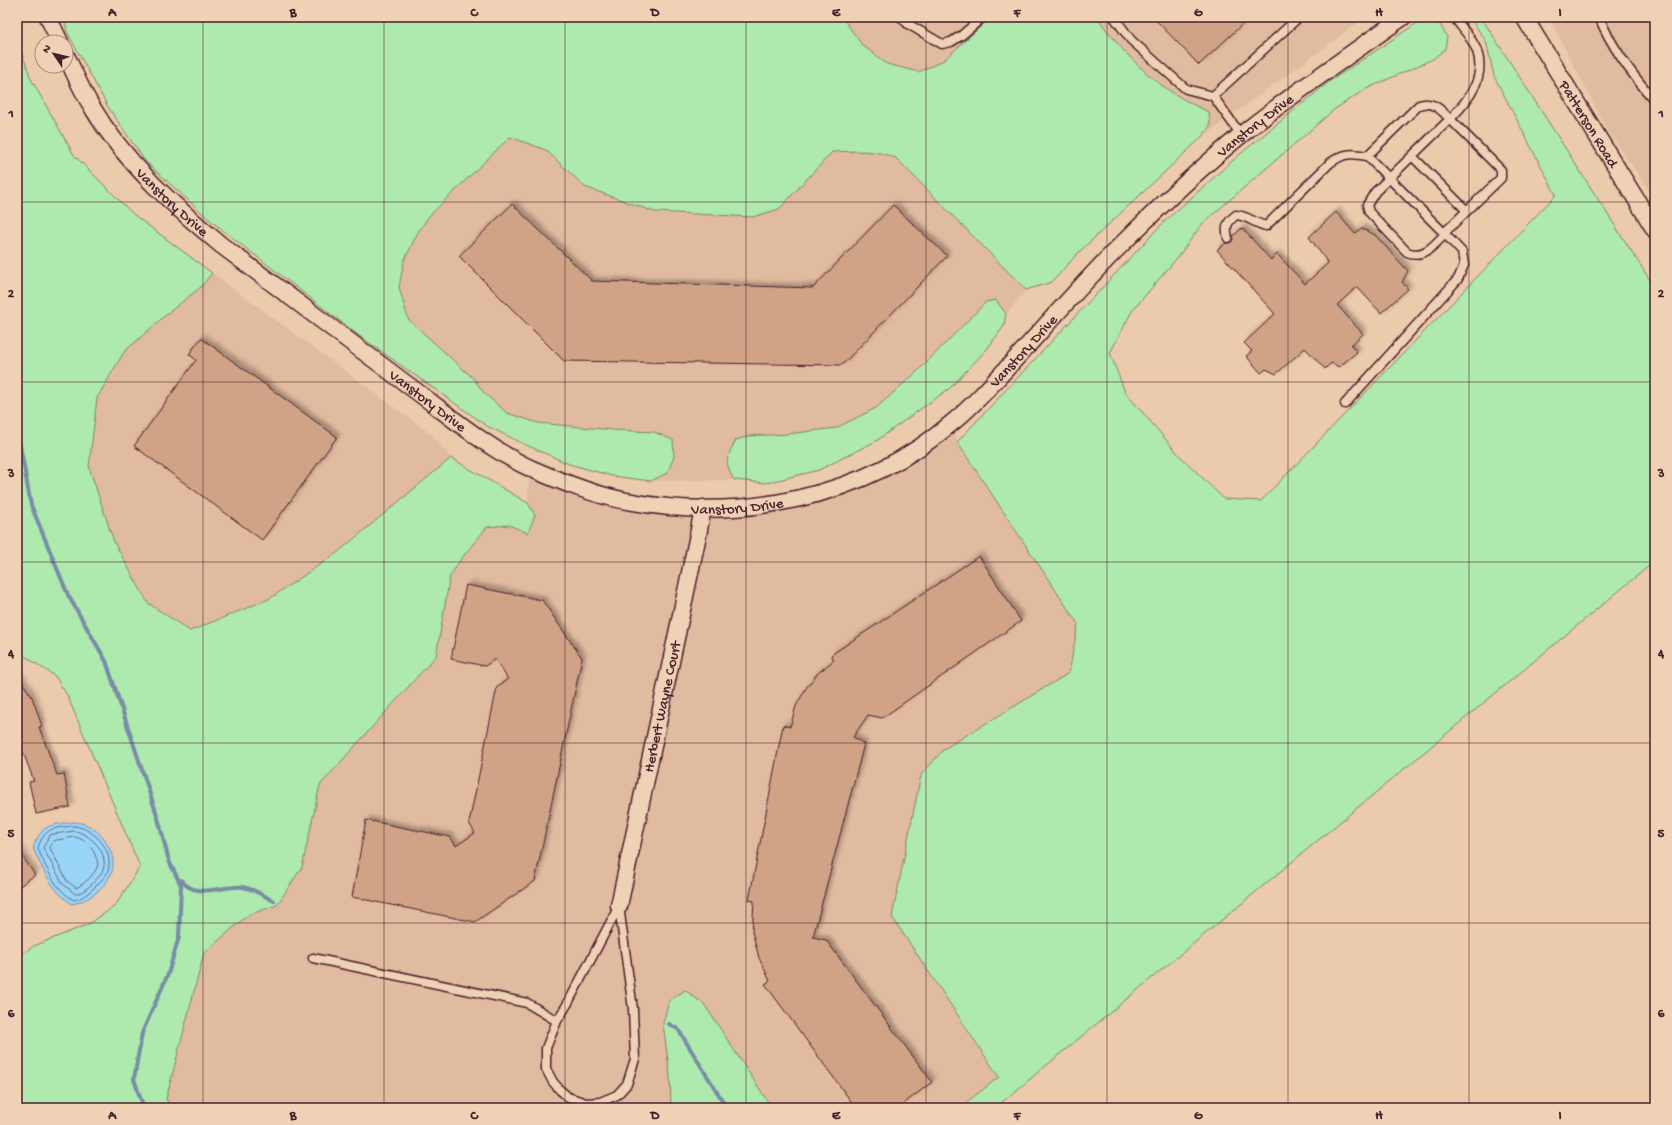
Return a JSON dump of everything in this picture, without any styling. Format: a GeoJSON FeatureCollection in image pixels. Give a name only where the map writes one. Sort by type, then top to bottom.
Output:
{"type":"FeatureCollection","features":[{"type":"Feature","properties":{"kind":"street"},"geometry":{"type":"LineString","coordinates":[[48,17],[56,34]]}},
{"type":"Feature","properties":{"kind":"street","name":"Vanstory Drive"},"geometry":{"type":"LineString","coordinates":[[74,71],[92,108],[108,131],[144,174],[178,208],[237,257],[479,438],[529,468],[576,487],[626,501],[664,507],[733,507],[774,504],[835,489],[864,477],[915,450],[952,423],[986,391],[1120,246],[1195,174],[1270,112],[1403,17]]}},
{"type":"Feature","properties":{"kind":"street","name":"Patterson Road"},"geometry":{"type":"LineString","coordinates":[[1524,17],[1655,230]]}},
{"type":"Feature","properties":{"kind":"street","name":"Herbert Wayne Court"},"geometry":{"type":"LineString","coordinates":[[619,906],[698,535],[702,508]]}},
{"type":"Feature","properties":{"kind":"lane"},"geometry":{"type":"LineString","coordinates":[[901,17],[908,24],[942,44],[951,42],[962,35],[983,17]]}},
{"type":"Feature","properties":{"kind":"lane"},"geometry":{"type":"LineString","coordinates":[[1114,17],[1131,40],[1186,89],[1212,96],[1241,135]]}},
{"type":"Feature","properties":{"kind":"lane"},"geometry":{"type":"LineString","coordinates":[[1212,96],[1299,17]]}},
{"type":"Feature","properties":{"kind":"lane"},"geometry":{"type":"LineString","coordinates":[[1367,156],[1419,105],[1426,103],[1432,104],[1450,119],[1501,170],[1501,178],[1426,252],[1419,254],[1407,252],[1368,212],[1367,205],[1375,192],[1450,119],[1464,105],[1476,85],[1480,67],[1476,50],[1454,17]]}},
{"type":"Feature","properties":{"kind":"lane"},"geometry":{"type":"LineString","coordinates":[[1598,17],[1607,36],[1638,82],[1655,101]]}},
{"type":"Feature","properties":{"kind":"lane"},"geometry":{"type":"LineString","coordinates":[[1228,238],[1226,229],[1228,222],[1236,215],[1246,216],[1257,223],[1266,226],[1330,163],[1340,156],[1353,153],[1367,156],[1462,252],[1464,265],[1458,279],[1345,404]]}},
{"type":"Feature","properties":{"kind":"lane"},"geometry":{"type":"LineString","coordinates":[[1412,156],[1467,211]]}},
{"type":"Feature","properties":{"kind":"lane"},"geometry":{"type":"LineString","coordinates":[[619,906],[633,1009],[635,1059],[627,1084],[617,1095],[600,1102],[586,1103],[568,1097],[560,1090],[546,1069],[546,1048],[557,1021],[619,906]]}},
{"type":"Feature","properties":{"kind":"lane"},"geometry":{"type":"LineString","coordinates":[[313,958],[527,1003],[557,1021]]}},
{"type":"Feature","properties":{"kind":"shaded area"},"geometry":{"type":"Polygon","coordinates":[[[842,17],[991,17],[944,60],[919,72],[887,64],[862,45],[842,17]]]}},
{"type":"Feature","properties":{"kind":"shaded area"},"geometry":{"type":"Polygon","coordinates":[[[1098,17],[1366,17],[1201,138],[1210,126],[1209,112],[1190,103],[1160,85],[1128,56],[1098,17]]]}},
{"type":"Feature","properties":{"kind":"shaded area"},"geometry":{"type":"Polygon","coordinates":[[[1549,17],[1655,17],[1655,199],[1606,128],[1549,17]]]}},
{"type":"Feature","properties":{"kind":"shaded area"},"geometry":{"type":"Polygon","coordinates":[[[510,137],[546,150],[585,187],[779,209],[832,152],[865,150],[885,154],[896,158],[1026,290],[1006,314],[996,301],[876,408],[836,428],[787,434],[750,436],[727,468],[734,480],[651,481],[667,473],[654,432],[538,423],[507,413],[484,393],[474,379],[408,319],[399,287],[404,261],[417,234],[429,216],[510,137]]]}},
{"type":"Feature","properties":{"kind":"shaded area"},"geometry":{"type":"Polygon","coordinates":[[[212,273],[432,435],[451,458],[337,553],[269,599],[190,631],[149,603],[114,542],[89,467],[97,398],[124,352],[168,313],[201,287],[212,273]]]}},
{"type":"Feature","properties":{"kind":"shaded area"},"geometry":{"type":"Polygon","coordinates":[[[952,423],[957,442],[1078,624],[1069,673],[944,749],[921,775],[892,917],[999,1078],[959,1108],[772,1108],[704,1004],[663,1023],[670,1076],[671,1108],[172,1108],[166,1099],[204,953],[248,915],[277,905],[302,867],[320,785],[436,656],[450,576],[461,559],[487,527],[509,525],[528,533],[535,515],[528,503],[529,468],[576,487],[703,508],[835,489],[952,423]]]}},
{"type":"Feature","properties":{"kind":"green space"},"geometry":{"type":"Polygon","coordinates":[[[64,17],[842,17],[862,45],[887,64],[919,72],[944,60],[991,17],[1098,17],[1118,44],[1149,75],[1183,99],[1209,112],[1210,126],[1201,138],[1077,254],[1052,282],[1026,290],[896,158],[887,155],[864,151],[832,152],[779,209],[753,217],[655,212],[585,187],[546,150],[510,137],[429,216],[417,234],[404,261],[399,287],[408,319],[474,379],[484,393],[507,413],[538,423],[654,432],[673,440],[674,457],[667,473],[651,481],[612,476],[569,464],[487,426],[358,335],[211,221],[145,161],[108,107],[74,45],[74,34],[68,34],[64,17]]]}},
{"type":"Feature","properties":{"kind":"green space"},"geometry":{"type":"Polygon","coordinates":[[[1469,17],[1481,17],[1655,288],[1655,561],[995,1108],[959,1108],[999,1077],[892,917],[921,775],[944,749],[1069,673],[1078,624],[957,442],[1163,223],[1240,154],[1329,82],[1417,23],[1439,23],[1447,37],[1445,49],[1433,59],[1366,89],[1335,109],[1203,223],[1177,258],[1132,311],[1110,353],[1125,392],[1179,455],[1224,499],[1261,501],[1556,195],[1494,76],[1486,41],[1469,17]]]}},
{"type":"Feature","properties":{"kind":"green space"},"geometry":{"type":"Polygon","coordinates":[[[17,38],[31,79],[74,155],[134,215],[212,273],[201,287],[168,313],[124,352],[97,398],[89,467],[114,542],[148,603],[190,631],[269,599],[337,553],[451,458],[528,503],[535,515],[528,533],[509,525],[487,527],[461,559],[450,576],[436,656],[320,785],[302,867],[277,905],[248,915],[204,953],[166,1099],[172,1108],[17,1108],[17,957],[34,946],[89,924],[115,906],[140,867],[67,695],[55,676],[17,651],[17,38]]]}},
{"type":"Feature","properties":{"kind":"green space"},"geometry":{"type":"Polygon","coordinates":[[[996,300],[1006,314],[1004,326],[987,349],[950,388],[876,441],[819,470],[766,483],[734,480],[728,465],[728,456],[736,440],[750,436],[787,434],[836,428],[876,408],[920,369],[986,302],[996,300]]]}},
{"type":"Feature","properties":{"kind":"green space"},"geometry":{"type":"Polygon","coordinates":[[[685,990],[704,1004],[772,1108],[671,1108],[670,1076],[663,1023],[669,1001],[685,990]]]}},
{"type":"Feature","properties":{"kind":"water"},"geometry":{"type":"Polygon","coordinates":[[[75,822],[93,828],[99,833],[104,839],[111,853],[113,867],[111,874],[104,885],[95,894],[72,904],[59,893],[44,872],[33,848],[40,834],[48,827],[75,822]]]}},
{"type":"Feature","properties":{"kind":"building"},"geometry":{"type":"Polygon","coordinates":[[[1153,17],[1250,17],[1199,65],[1153,17]]]}},
{"type":"Feature","properties":{"kind":"building"},"geometry":{"type":"Polygon","coordinates":[[[512,204],[592,281],[813,288],[893,205],[947,256],[842,365],[564,361],[459,256],[512,204]]]}},
{"type":"Feature","properties":{"kind":"building"},"geometry":{"type":"Polygon","coordinates":[[[1336,212],[1355,234],[1361,228],[1375,235],[1408,271],[1402,282],[1408,289],[1381,313],[1357,287],[1337,305],[1363,334],[1351,345],[1357,352],[1339,367],[1331,363],[1325,369],[1305,348],[1276,374],[1266,369],[1261,373],[1246,356],[1252,351],[1244,343],[1275,314],[1217,250],[1226,243],[1231,242],[1233,236],[1242,228],[1271,260],[1277,254],[1305,284],[1328,263],[1309,237],[1336,212]]]}},
{"type":"Feature","properties":{"kind":"building"},"geometry":{"type":"Polygon","coordinates":[[[201,338],[337,437],[262,540],[134,446],[196,360],[189,354],[201,338]]]}},
{"type":"Feature","properties":{"kind":"building"},"geometry":{"type":"Polygon","coordinates":[[[979,556],[1021,621],[882,718],[868,715],[853,737],[864,744],[813,937],[826,940],[932,1082],[898,1108],[856,1108],[765,984],[770,981],[759,958],[752,931],[754,901],[749,900],[783,725],[790,727],[796,706],[806,688],[817,674],[834,660],[831,655],[979,556]]]}},
{"type":"Feature","properties":{"kind":"building"},"geometry":{"type":"Polygon","coordinates":[[[466,585],[542,600],[582,658],[535,881],[475,922],[352,897],[366,820],[450,837],[456,846],[475,833],[469,823],[497,687],[508,679],[495,659],[485,666],[451,659],[466,585]]]}},
{"type":"Feature","properties":{"kind":"building"},"geometry":{"type":"Polygon","coordinates":[[[17,675],[32,697],[42,726],[39,727],[57,775],[64,774],[70,807],[36,814],[29,782],[34,781],[17,736],[17,675]]]}},
{"type":"Feature","properties":{"kind":"building"},"geometry":{"type":"Polygon","coordinates":[[[17,848],[35,875],[17,888],[17,848]]]}},
{"type":"Feature","properties":{"kind":"waterway"},"geometry":{"type":"LineString","coordinates":[[17,373],[19,440],[31,505],[68,595],[106,661],[158,818],[169,861],[181,885],[179,937],[168,974],[142,1033],[134,1079],[145,1108]]}},
{"type":"Feature","properties":{"kind":"waterway"},"geometry":{"type":"LineString","coordinates":[[181,880],[187,886],[202,890],[243,887],[255,891],[274,901]]}},
{"type":"Feature","properties":{"kind":"waterway"},"geometry":{"type":"LineString","coordinates":[[669,1024],[678,1029],[727,1108]]}}]}
